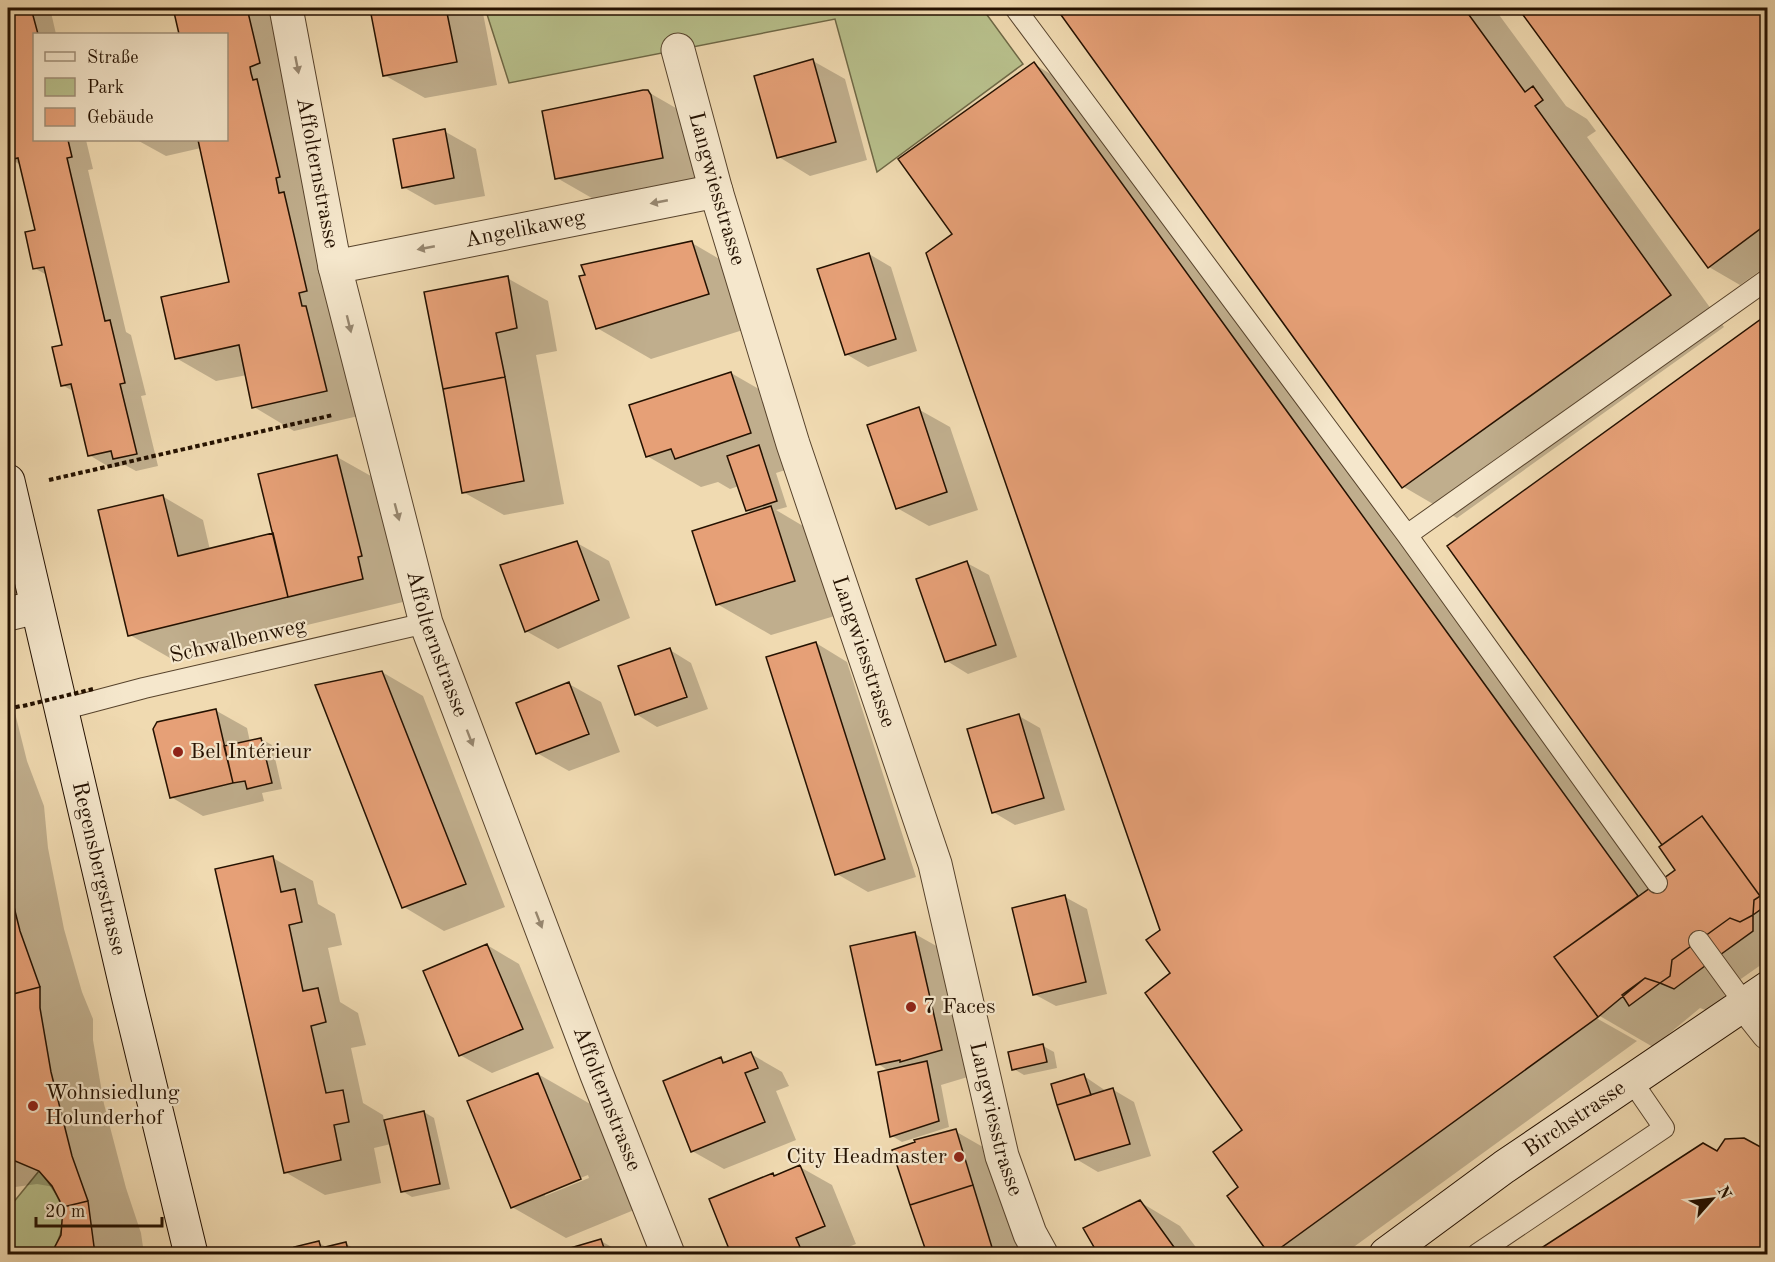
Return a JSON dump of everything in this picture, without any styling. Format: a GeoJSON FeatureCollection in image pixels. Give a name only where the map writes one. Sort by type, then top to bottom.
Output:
{"type":"FeatureCollection","features":[{"type":"Feature","properties":{"kind":"street","name":"Affolternstrasse"},"geometry":{"type":"LineString","coordinates":[[286,8],[335,267],[426,623],[597,1075],[668,1254]]}},
{"type":"Feature","properties":{"kind":"street","name":"Langwiesstrasse"},"geometry":{"type":"LineString","coordinates":[[678,50],[716,191],[793,444],[935,864],[1002,1156],[1030,1234],[1041,1254]]}},
{"type":"Feature","properties":{"kind":"street","name":"Angelikaweg"},"geometry":{"type":"LineString","coordinates":[[335,267],[716,191]]}},
{"type":"Feature","properties":{"kind":"street","name":"Regensbergstrasse"},"geometry":{"type":"LineString","coordinates":[[8,481],[22,610],[61,710],[192,1254]]}},
{"type":"Feature","properties":{"kind":"street"},"geometry":{"type":"LineString","coordinates":[[1756,996],[1767,1033]]}},
{"type":"Feature","properties":{"kind":"street","name":"Birchstrasse"},"geometry":{"type":"LineString","coordinates":[[1386,1254],[1504,1167],[1756,996]]}},
{"type":"Feature","properties":{"kind":"lane"},"geometry":{"type":"LineString","coordinates":[[1015,8],[1407,535],[1657,883]]}},
{"type":"Feature","properties":{"kind":"lane"},"geometry":{"type":"LineString","coordinates":[[1407,535],[1767,279]]}},
{"type":"Feature","properties":{"kind":"lane","name":"Schwalbenweg"},"geometry":{"type":"LineString","coordinates":[[61,710],[153,686],[426,623]]}},
{"type":"Feature","properties":{"kind":"lane"},"geometry":{"type":"LineString","coordinates":[[1699,941],[1756,996]]}},
{"type":"Feature","properties":{"kind":"lane"},"geometry":{"type":"LineString","coordinates":[[1477,1254],[1664,1128],[1631,1080]]}},
{"type":"Feature","properties":{"kind":"path"},"geometry":{"type":"LineString","coordinates":[[49,480],[342,413]]}},
{"type":"Feature","properties":{"kind":"path"},"geometry":{"type":"LineString","coordinates":[[8,710],[93,689]]}},
{"type":"Feature","properties":{"kind":"path"},"geometry":{"type":"LineString","coordinates":[[8,1201],[13,1194]]}},
{"type":"Feature","properties":{"kind":"green space"},"geometry":{"type":"Polygon","coordinates":[[[485,8],[982,8],[1023,64],[877,172],[835,19],[509,83],[485,8]]]}},
{"type":"Feature","properties":{"kind":"green space"},"geometry":{"type":"Polygon","coordinates":[[[39,1171],[54,1191],[62,1210],[62,1231],[58,1242],[51,1254],[8,1254],[8,1209],[39,1171]]]}},
{"type":"Feature","properties":{"kind":"building"},"geometry":{"type":"Polygon","coordinates":[[[8,8],[31,8],[38,33],[33,33],[33,141],[68,141],[72,157],[67,158],[105,321],[110,320],[125,383],[120,384],[137,454],[113,459],[111,451],[88,456],[71,384],[61,386],[52,347],[62,345],[44,267],[33,269],[25,232],[35,230],[18,158],[9,160],[8,117],[10,116],[8,107],[8,8]]]}},
{"type":"Feature","properties":{"kind":"building"},"geometry":{"type":"Polygon","coordinates":[[[173,8],[247,8],[260,63],[250,67],[251,73],[253,80],[257,79],[280,177],[276,178],[279,193],[284,192],[307,291],[299,293],[302,306],[306,306],[327,391],[252,408],[239,345],[175,359],[161,297],[229,282],[198,141],[228,141],[228,33],[179,33],[173,8]]]}},
{"type":"Feature","properties":{"kind":"building"},"geometry":{"type":"Polygon","coordinates":[[[446,8],[457,62],[383,76],[370,9],[446,8]]]}},
{"type":"Feature","properties":{"kind":"building"},"geometry":{"type":"Polygon","coordinates":[[[1056,8],[1464,8],[1525,92],[1533,86],[1543,100],[1535,106],[1671,295],[1402,488],[1056,8]]]}},
{"type":"Feature","properties":{"kind":"building"},"geometry":{"type":"Polygon","coordinates":[[[1518,8],[1768,8],[1768,223],[1708,268],[1518,8]]]}},
{"type":"Feature","properties":{"kind":"building"},"geometry":{"type":"Polygon","coordinates":[[[813,59],[836,142],[777,158],[754,76],[813,59]]]}},
{"type":"Feature","properties":{"kind":"building"},"geometry":{"type":"Polygon","coordinates":[[[1034,62],[1638,896],[1554,957],[1598,1017],[1272,1254],[1269,1254],[1227,1196],[1238,1187],[1213,1152],[1242,1130],[1145,993],[1170,973],[1146,940],[1160,930],[926,253],[952,234],[898,159],[1034,62]]]}},
{"type":"Feature","properties":{"kind":"building"},"geometry":{"type":"Polygon","coordinates":[[[648,90],[651,95],[663,158],[555,179],[542,111],[648,90]]]}},
{"type":"Feature","properties":{"kind":"building"},"geometry":{"type":"Polygon","coordinates":[[[445,129],[454,178],[402,188],[393,139],[445,129]]]}},
{"type":"Feature","properties":{"kind":"building"},"geometry":{"type":"Polygon","coordinates":[[[692,241],[709,294],[596,329],[579,276],[585,275],[581,265],[692,241]]]}},
{"type":"Feature","properties":{"kind":"building"},"geometry":{"type":"Polygon","coordinates":[[[869,253],[896,339],[845,355],[817,269],[869,253]]]}},
{"type":"Feature","properties":{"kind":"building"},"geometry":{"type":"Polygon","coordinates":[[[508,276],[517,328],[496,333],[505,377],[443,389],[424,292],[508,276]]]}},
{"type":"Feature","properties":{"kind":"building"},"geometry":{"type":"Polygon","coordinates":[[[1768,314],[1768,891],[1760,896],[1702,816],[1662,845],[1447,546],[1768,314]]]}},
{"type":"Feature","properties":{"kind":"building"},"geometry":{"type":"Polygon","coordinates":[[[731,372],[751,433],[675,459],[671,449],[646,457],[629,405],[731,372]]]}},
{"type":"Feature","properties":{"kind":"building"},"geometry":{"type":"Polygon","coordinates":[[[505,377],[524,481],[462,493],[443,389],[505,377]]]}},
{"type":"Feature","properties":{"kind":"building"},"geometry":{"type":"Polygon","coordinates":[[[919,407],[947,492],[896,509],[867,425],[919,407]]]}},
{"type":"Feature","properties":{"kind":"building"},"geometry":{"type":"Polygon","coordinates":[[[759,445],[777,501],[746,511],[727,456],[759,445]]]}},
{"type":"Feature","properties":{"kind":"building"},"geometry":{"type":"Polygon","coordinates":[[[337,455],[362,556],[358,557],[363,579],[288,597],[258,474],[337,455]]]}},
{"type":"Feature","properties":{"kind":"building"},"geometry":{"type":"Polygon","coordinates":[[[163,495],[178,556],[273,533],[288,597],[128,636],[98,510],[163,495]]]}},
{"type":"Feature","properties":{"kind":"building"},"geometry":{"type":"Polygon","coordinates":[[[771,506],[795,581],[716,605],[692,531],[771,506]]]}},
{"type":"Feature","properties":{"kind":"building"},"geometry":{"type":"Polygon","coordinates":[[[577,541],[599,600],[525,632],[500,565],[577,541]]]}},
{"type":"Feature","properties":{"kind":"building"},"geometry":{"type":"Polygon","coordinates":[[[967,561],[996,645],[945,662],[916,579],[967,561]]]}},
{"type":"Feature","properties":{"kind":"building"},"geometry":{"type":"Polygon","coordinates":[[[816,642],[885,859],[835,875],[766,657],[816,642]]]}},
{"type":"Feature","properties":{"kind":"building"},"geometry":{"type":"Polygon","coordinates":[[[670,648],[687,697],[635,715],[618,666],[670,648]]]}},
{"type":"Feature","properties":{"kind":"building"},"geometry":{"type":"Polygon","coordinates":[[[382,671],[466,884],[402,908],[315,685],[382,671]]]}},
{"type":"Feature","properties":{"kind":"building"},"geometry":{"type":"Polygon","coordinates":[[[569,682],[589,734],[536,754],[516,703],[569,682]]]}},
{"type":"Feature","properties":{"kind":"building"},"geometry":{"type":"Polygon","coordinates":[[[216,709],[233,783],[170,798],[153,729],[157,722],[216,709]]]}},
{"type":"Feature","properties":{"kind":"building"},"geometry":{"type":"Polygon","coordinates":[[[1019,714],[1044,798],[992,813],[967,729],[1019,714]]]}},
{"type":"Feature","properties":{"kind":"building"},"geometry":{"type":"Polygon","coordinates":[[[261,738],[272,783],[247,789],[245,781],[233,783],[224,746],[261,738]]]}},
{"type":"Feature","properties":{"kind":"building"},"geometry":{"type":"Polygon","coordinates":[[[1702,816],[1760,896],[1754,900],[1753,915],[1740,922],[1730,918],[1672,960],[1670,976],[1660,983],[1645,978],[1598,1017],[1554,957],[1675,870],[1659,847],[1702,816]]]}},
{"type":"Feature","properties":{"kind":"building"},"geometry":{"type":"Polygon","coordinates":[[[273,856],[281,892],[295,889],[302,922],[289,925],[303,991],[318,988],[326,1022],[311,1026],[326,1093],[343,1090],[349,1122],[334,1125],[341,1160],[284,1173],[215,869],[273,856]]]}},
{"type":"Feature","properties":{"kind":"building"},"geometry":{"type":"Polygon","coordinates":[[[8,883],[20,931],[40,987],[13,994],[8,978],[8,883]]]}},
{"type":"Feature","properties":{"kind":"building"},"geometry":{"type":"Polygon","coordinates":[[[1768,891],[1768,904],[1753,915],[1754,900],[1768,891]]]}},
{"type":"Feature","properties":{"kind":"building"},"geometry":{"type":"Polygon","coordinates":[[[1065,895],[1086,982],[1033,995],[1012,908],[1065,895]]]}},
{"type":"Feature","properties":{"kind":"building"},"geometry":{"type":"Polygon","coordinates":[[[1753,915],[1753,931],[1674,989],[1660,983],[1670,976],[1672,960],[1730,918],[1740,922],[1753,915]]]}},
{"type":"Feature","properties":{"kind":"building"},"geometry":{"type":"Polygon","coordinates":[[[915,932],[942,1050],[900,1062],[900,1060],[876,1065],[850,946],[915,932]]]}},
{"type":"Feature","properties":{"kind":"building"},"geometry":{"type":"Polygon","coordinates":[[[487,944],[523,1029],[459,1056],[423,971],[487,944]]]}},
{"type":"Feature","properties":{"kind":"building"},"geometry":{"type":"Polygon","coordinates":[[[1645,978],[1660,983],[1629,1006],[1622,995],[1645,978]]]}},
{"type":"Feature","properties":{"kind":"building","name":"Wohnsiedlung Holunderhof"},"geometry":{"type":"Polygon","coordinates":[[[40,987],[40,1008],[51,1072],[72,1156],[88,1201],[63,1207],[52,1186],[39,1171],[8,1158],[8,1036],[14,1016],[13,994],[40,987]]]}},
{"type":"Feature","properties":{"kind":"building"},"geometry":{"type":"Polygon","coordinates":[[[1043,1044],[1047,1062],[1012,1070],[1008,1052],[1043,1044]]]}},
{"type":"Feature","properties":{"kind":"building"},"geometry":{"type":"Polygon","coordinates":[[[751,1052],[758,1068],[745,1073],[765,1122],[691,1152],[663,1081],[721,1057],[723,1063],[751,1052]]]}},
{"type":"Feature","properties":{"kind":"building"},"geometry":{"type":"Polygon","coordinates":[[[927,1061],[939,1121],[890,1137],[878,1072],[927,1061]]]}},
{"type":"Feature","properties":{"kind":"building"},"geometry":{"type":"Polygon","coordinates":[[[538,1073],[581,1179],[511,1208],[467,1101],[538,1073]]]}},
{"type":"Feature","properties":{"kind":"building"},"geometry":{"type":"Polygon","coordinates":[[[1084,1074],[1091,1095],[1057,1105],[1051,1084],[1084,1074]]]}},
{"type":"Feature","properties":{"kind":"building"},"geometry":{"type":"Polygon","coordinates":[[[1113,1088],[1130,1144],[1075,1160],[1057,1105],[1113,1088]]]}},
{"type":"Feature","properties":{"kind":"building"},"geometry":{"type":"Polygon","coordinates":[[[424,1111],[440,1184],[401,1192],[384,1120],[424,1111]]]}},
{"type":"Feature","properties":{"kind":"building"},"geometry":{"type":"Polygon","coordinates":[[[956,1129],[973,1185],[910,1205],[892,1150],[915,1142],[914,1140],[956,1129]]]}},
{"type":"Feature","properties":{"kind":"building"},"geometry":{"type":"Polygon","coordinates":[[[1744,1138],[1768,1151],[1768,1254],[1532,1254],[1703,1143],[1717,1151],[1725,1139],[1744,1138]]]}},
{"type":"Feature","properties":{"kind":"building"},"geometry":{"type":"Polygon","coordinates":[[[800,1165],[825,1226],[796,1238],[800,1247],[782,1254],[731,1254],[709,1199],[773,1173],[774,1176],[800,1165]]]}},
{"type":"Feature","properties":{"kind":"building"},"geometry":{"type":"Polygon","coordinates":[[[973,1185],[994,1254],[927,1254],[910,1205],[973,1185]]]}},
{"type":"Feature","properties":{"kind":"building"},"geometry":{"type":"Polygon","coordinates":[[[1140,1200],[1179,1254],[1098,1254],[1083,1228],[1140,1200]]]}},
{"type":"Feature","properties":{"kind":"building"},"geometry":{"type":"Polygon","coordinates":[[[88,1201],[95,1254],[51,1254],[61,1235],[63,1207],[88,1201]]]}},
{"type":"Feature","properties":{"kind":"building"},"geometry":{"type":"Polygon","coordinates":[[[601,1239],[606,1254],[550,1254],[601,1239]]]}},
{"type":"Feature","properties":{"kind":"building"},"geometry":{"type":"Polygon","coordinates":[[[319,1241],[321,1248],[346,1242],[349,1254],[295,1254],[294,1247],[319,1241]]]}},
{"type":"Feature","properties":{"kind":"building"},"geometry":{"type":"Polygon","coordinates":[[[422,1249],[431,1250],[432,1254],[399,1254],[422,1249]]]}},
{"type":"Feature","properties":{"kind":"place","name":"Bel Intérieur"},"geometry":{"type":"Point","coordinates":[178,752]}},
{"type":"Feature","properties":{"kind":"place","name":"7 Faces"},"geometry":{"type":"Point","coordinates":[911,1007]}},
{"type":"Feature","properties":{"kind":"place","name":"Wohnsiedlung Holunderhof"},"geometry":{"type":"Point","coordinates":[33,1106]}},
{"type":"Feature","properties":{"kind":"place","name":"City Headmaster"},"geometry":{"type":"Point","coordinates":[959,1157]}}]}
